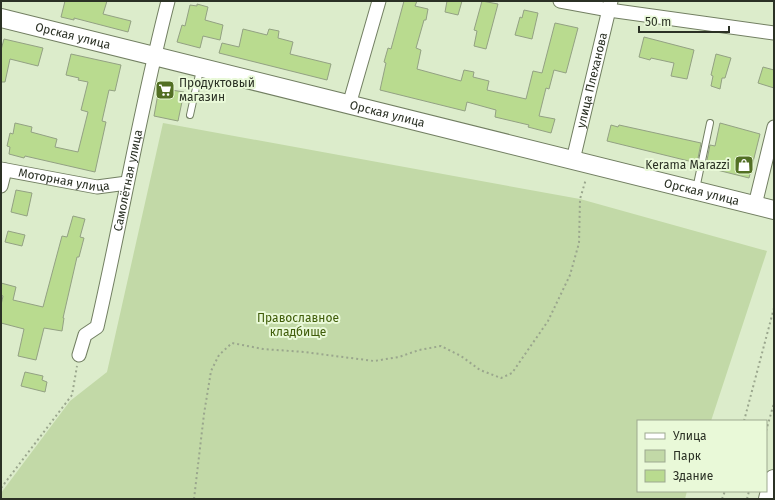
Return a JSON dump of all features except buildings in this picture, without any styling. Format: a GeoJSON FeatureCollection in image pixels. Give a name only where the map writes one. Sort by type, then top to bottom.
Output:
{"type":"FeatureCollection","features":[{"type":"Feature","properties":{"kind":"main road","name":"Орская улица"},"geometry":{"type":"LineString","coordinates":[[1,18],[774,210]]}},
{"type":"Feature","properties":{"kind":"main road"},"geometry":{"type":"LineString","coordinates":[[769,499],[774,480]]}},
{"type":"Feature","properties":{"kind":"street","name":"Самолётная улица"},"geometry":{"type":"LineString","coordinates":[[79,355],[85,335],[97,326],[154,56],[168,1]]}},
{"type":"Feature","properties":{"kind":"street"},"geometry":{"type":"LineString","coordinates":[[349,105],[379,1]]}},
{"type":"Feature","properties":{"kind":"street"},"geometry":{"type":"LineString","coordinates":[[560,1],[610,6],[774,33]]}},
{"type":"Feature","properties":{"kind":"street","name":"улица Плеханова"},"geometry":{"type":"LineString","coordinates":[[581,162],[610,6]]}},
{"type":"Feature","properties":{"kind":"street"},"geometry":{"type":"LineString","coordinates":[[755,205],[774,127]]}},
{"type":"Feature","properties":{"kind":"street"},"geometry":{"type":"LineString","coordinates":[[1,186],[3,169]]}},
{"type":"Feature","properties":{"kind":"street","name":"Моторная улица"},"geometry":{"type":"LineString","coordinates":[[3,169],[98,187],[127,183]]}},
{"type":"Feature","properties":{"kind":"lane"},"geometry":{"type":"LineString","coordinates":[[190,115],[200,68]]}},
{"type":"Feature","properties":{"kind":"lane"},"geometry":{"type":"LineString","coordinates":[[695,190],[710,123]]}},
{"type":"Feature","properties":{"kind":"path"},"geometry":{"type":"LineString","coordinates":[[194,499],[204,414],[211,371],[219,355],[232,343],[263,349],[304,352],[374,361],[399,357],[419,350],[440,346],[461,356],[480,370],[501,378],[512,373],[548,321],[570,275],[579,243],[581,162]]}},
{"type":"Feature","properties":{"kind":"path"},"geometry":{"type":"LineString","coordinates":[[744,420],[774,308]]}},
{"type":"Feature","properties":{"kind":"path"},"geometry":{"type":"LineString","coordinates":[[1,488],[72,395],[79,355]]}},
{"type":"Feature","properties":{"kind":"path"},"geometry":{"type":"LineString","coordinates":[[767,428],[774,403]]}},
{"type":"Feature","properties":{"kind":"green space","name":"Православное кладбище"},"geometry":{"type":"Polygon","coordinates":[[[163,123],[580,199],[767,251],[711,420],[637,420],[637,492],[687,492],[685,499],[1,499],[1,493],[70,401],[107,372],[163,123]]]}},
{"type":"Feature","properties":{"kind":"place","name":"Продуктовый магазин"},"geometry":{"type":"Point","coordinates":[165,90]}},
{"type":"Feature","properties":{"kind":"place","name":"Kerama Marazzi"},"geometry":{"type":"Point","coordinates":[744,165]}}]}
